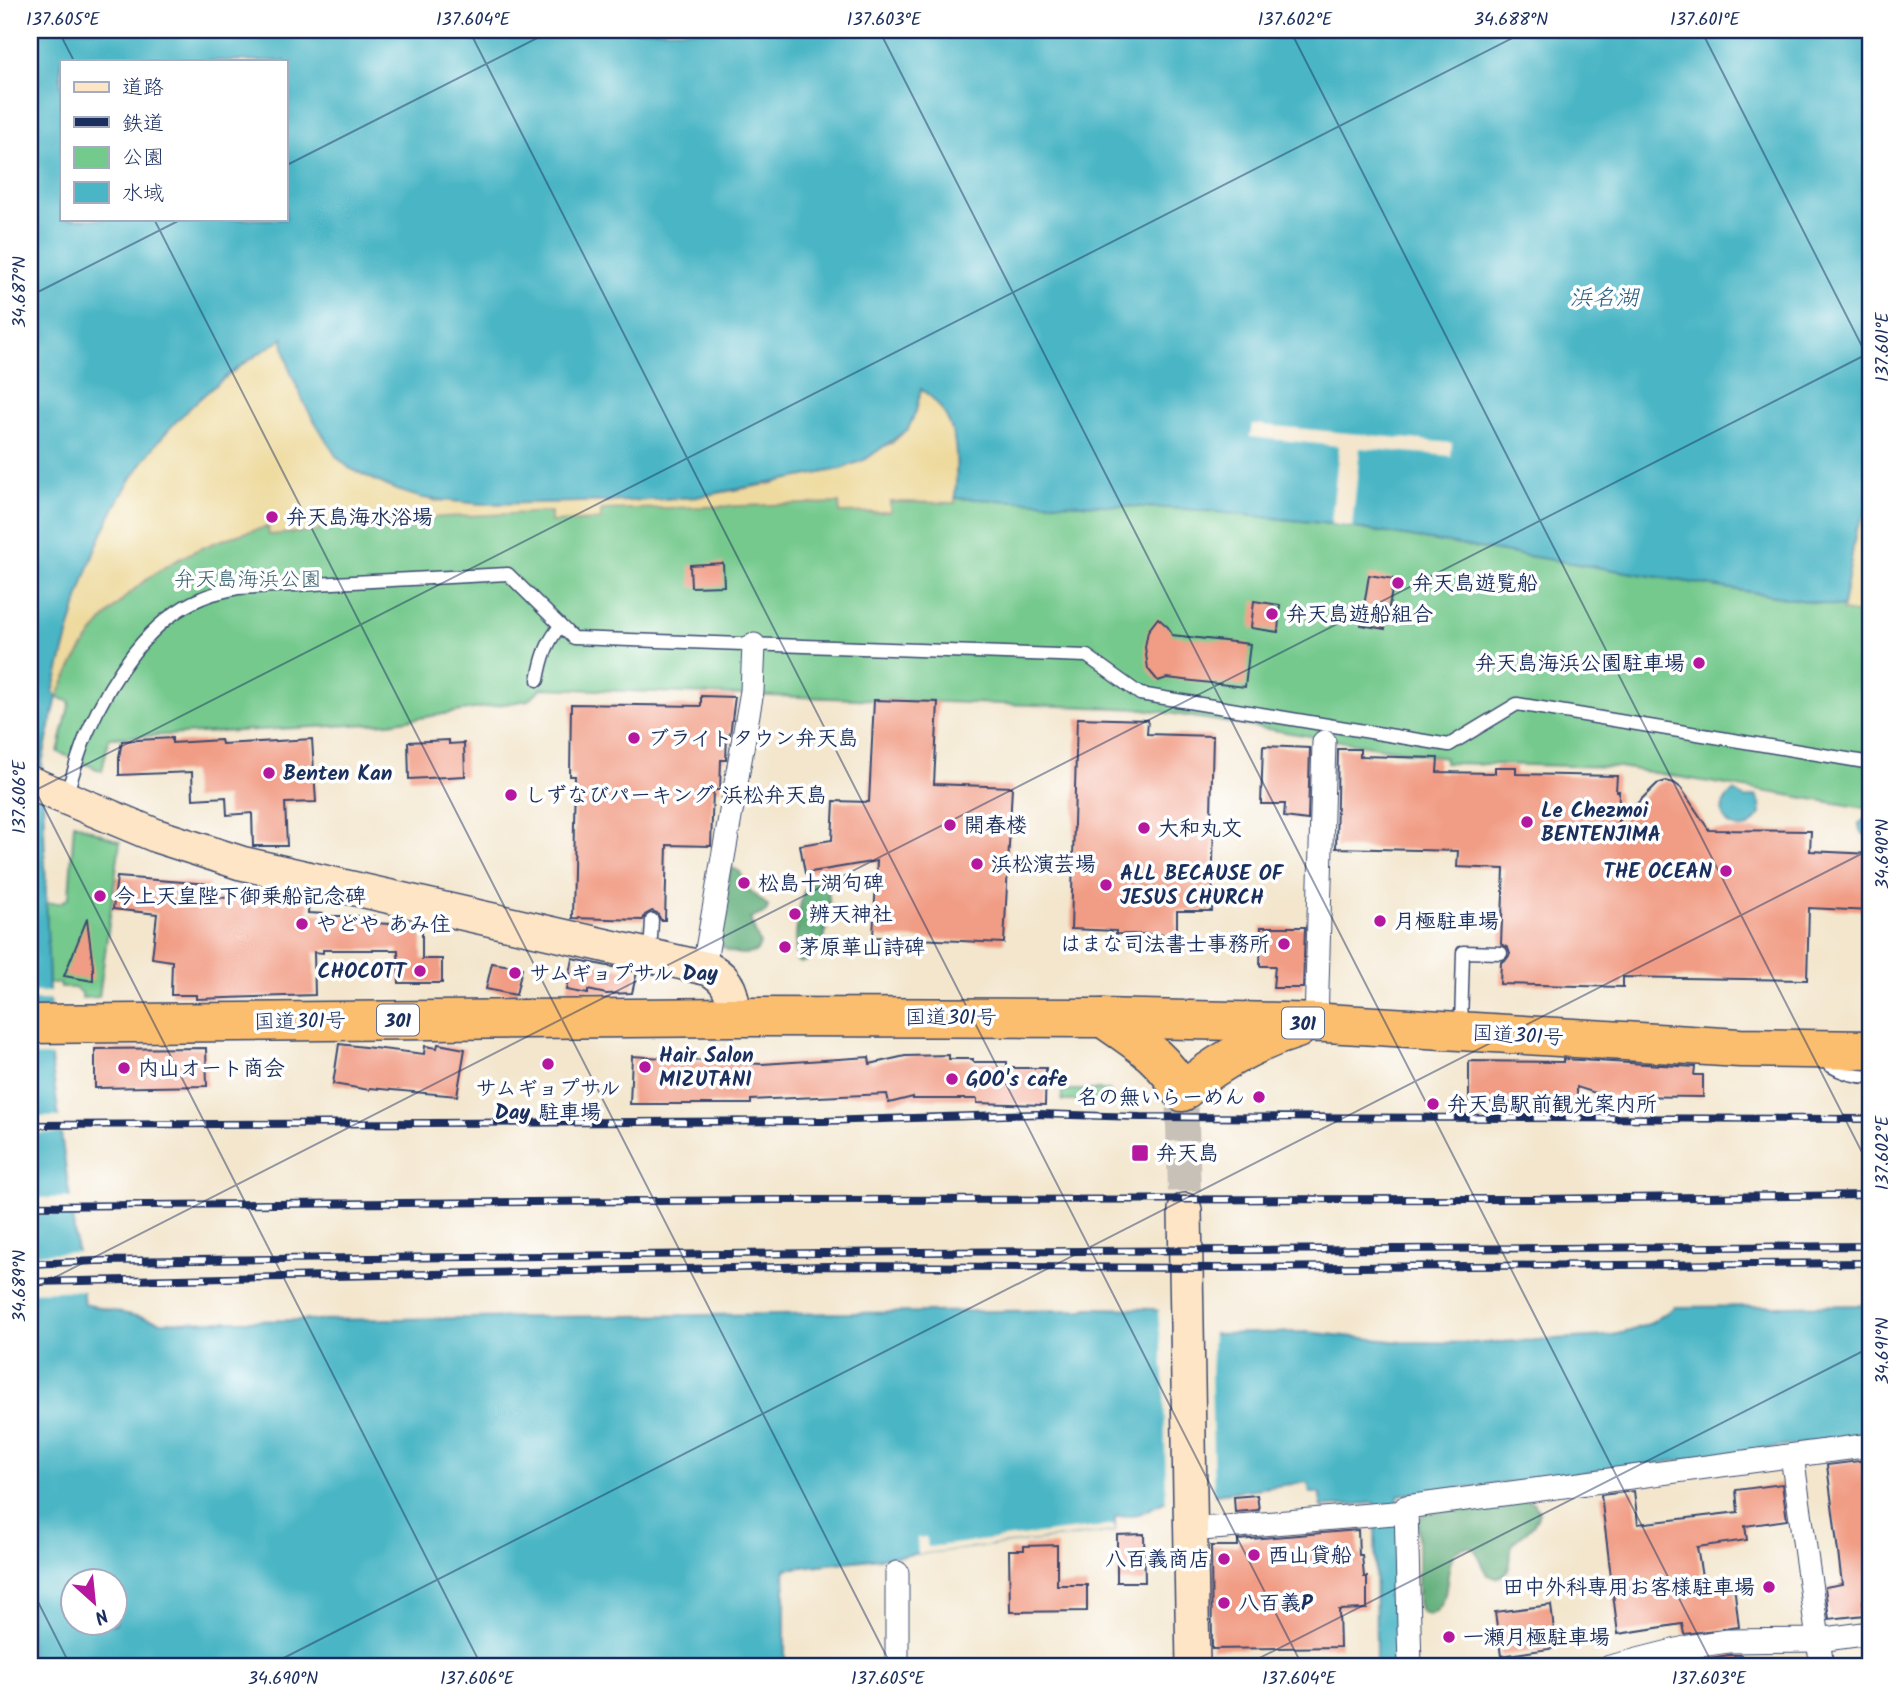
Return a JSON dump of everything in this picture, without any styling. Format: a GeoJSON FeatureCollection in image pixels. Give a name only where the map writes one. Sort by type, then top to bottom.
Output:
{"type":"FeatureCollection","features":[{"type":"Feature","properties":{"kind":"highway","name":"国道301号"},"geometry":{"type":"LineString","coordinates":[[46,1024],[734,1017],[1103,1018],[1316,1023],[1728,1047],[1871,1050]]}},
{"type":"Feature","properties":{"kind":"highway"},"geometry":{"type":"LineString","coordinates":[[1103,1018],[1164,1063],[1182,1100],[1217,1064],[1278,1035],[1316,1023]]}},
{"type":"Feature","properties":{"kind":"street"},"geometry":{"type":"LineString","coordinates":[[704,967],[752,691],[754,645]]}},
{"type":"Feature","properties":{"kind":"street"},"geometry":{"type":"LineString","coordinates":[[1316,1023],[1324,742]]}},
{"type":"Feature","properties":{"kind":"street"},"geometry":{"type":"LineString","coordinates":[[46,789],[157,836],[242,863],[704,967],[718,973],[731,989],[734,1017]]}},
{"type":"Feature","properties":{"kind":"street"},"geometry":{"type":"LineString","coordinates":[[1185,1210],[1193,1667]]}},
{"type":"Feature","properties":{"kind":"street"},"geometry":{"type":"LineString","coordinates":[[1410,1667],[1403,1512],[1406,1507],[1871,1445]]}},
{"type":"Feature","properties":{"kind":"street"},"geometry":{"type":"LineString","coordinates":[[1792,1455],[1822,1667]]}},
{"type":"Feature","properties":{"kind":"street"},"geometry":{"type":"LineString","coordinates":[[1190,1520],[1403,1512]]}},
{"type":"Feature","properties":{"kind":"street"},"geometry":{"type":"LineString","coordinates":[[897,1573],[897,1667]]}},
{"type":"Feature","properties":{"kind":"street"},"geometry":{"type":"LineString","coordinates":[[1610,1667],[1693,1646],[1728,1641],[1818,1640],[1871,1633]]}},
{"type":"Feature","properties":{"kind":"lane"},"geometry":{"type":"LineString","coordinates":[[46,789],[88,731],[122,671],[155,629],[201,598],[238,588],[509,574],[573,638],[1087,656],[1140,694],[1450,745],[1517,704],[1871,763]]}},
{"type":"Feature","properties":{"kind":"lane"},"geometry":{"type":"LineString","coordinates":[[538,680],[548,642],[561,626]]}},
{"type":"Feature","properties":{"kind":"lane"},"geometry":{"type":"LineString","coordinates":[[647,955],[652,920]]}},
{"type":"Feature","properties":{"kind":"lane"},"geometry":{"type":"LineString","coordinates":[[1461,1031],[1463,952],[1501,953]]}},
{"type":"Feature","properties":{"kind":"lane"},"geometry":{"type":"LineString","coordinates":[[1828,1051],[1829,1065],[1832,1068],[1871,1077]]}},
{"type":"Feature","properties":{"kind":"green space","name":"弁天島海浜公園"},"geometry":{"type":"Polygon","coordinates":[[[774,483],[956,498],[1187,509],[1331,524],[1843,607],[1871,503],[1871,809],[1619,767],[1445,763],[1445,758],[1144,709],[542,688],[528,700],[389,723],[109,738],[102,771],[58,752],[70,702],[57,697],[53,692],[110,514],[774,483]]]}},
{"type":"Feature","properties":{"kind":"green space"},"geometry":{"type":"Polygon","coordinates":[[[74,823],[120,842],[99,997],[82,998],[82,993],[74,988],[61,988],[60,983],[49,983],[46,903],[61,903],[69,897],[74,823]]]}},
{"type":"Feature","properties":{"kind":"green space"},"geometry":{"type":"Polygon","coordinates":[[[733,868],[740,872],[748,889],[768,906],[766,912],[750,919],[760,944],[757,951],[752,953],[731,952],[719,943],[730,871],[733,868]]]}},
{"type":"Feature","properties":{"kind":"green space"},"geometry":{"type":"Polygon","coordinates":[[[817,880],[828,890],[829,899],[823,946],[813,949],[809,960],[801,963],[797,961],[796,953],[799,911],[807,884],[817,880]]]}},
{"type":"Feature","properties":{"kind":"green space"},"geometry":{"type":"Polygon","coordinates":[[[1062,1090],[1109,1090],[1116,1101],[1062,1101],[1062,1090]]]}},
{"type":"Feature","properties":{"kind":"green space"},"geometry":{"type":"Polygon","coordinates":[[[1525,1499],[1534,1503],[1539,1511],[1532,1526],[1512,1544],[1510,1564],[1506,1572],[1496,1578],[1488,1575],[1474,1548],[1462,1548],[1454,1553],[1450,1563],[1443,1600],[1438,1610],[1428,1615],[1421,1611],[1418,1603],[1418,1520],[1424,1514],[1525,1499]]]}},
{"type":"Feature","properties":{"kind":"sand","name":"弁天島海水浴場"},"geometry":{"type":"Polygon","coordinates":[[[286,337],[349,468],[394,489],[436,501],[453,500],[481,504],[631,501],[696,497],[774,483],[892,443],[907,429],[916,411],[920,388],[934,400],[951,425],[957,454],[955,503],[890,502],[890,512],[840,513],[839,503],[601,510],[601,520],[551,522],[551,512],[319,523],[319,531],[269,535],[268,527],[198,549],[168,565],[140,585],[115,607],[93,633],[57,697],[53,692],[82,587],[110,517],[128,485],[170,427],[195,402],[253,357],[286,337]]]}},
{"type":"Feature","properties":{"kind":"sand"},"geometry":{"type":"Polygon","coordinates":[[[1871,503],[1871,615],[1842,611],[1856,530],[1871,503]]]}},
{"type":"Feature","properties":{"kind":"water","name":"浜名湖"},"geometry":{"type":"Polygon","coordinates":[[[30,30],[1871,30],[1871,503],[1856,530],[1843,607],[1331,524],[1187,509],[955,498],[956,452],[950,424],[934,400],[921,389],[908,429],[866,459],[841,469],[696,497],[481,504],[422,498],[394,489],[349,468],[336,456],[306,407],[290,371],[284,338],[252,358],[195,403],[147,456],[109,518],[82,587],[53,692],[57,697],[42,762],[51,1059],[84,1304],[162,1322],[1153,1309],[1213,1334],[1307,1332],[1402,1342],[1483,1343],[1608,1336],[1651,1323],[1675,1307],[1871,1305],[1871,1435],[1398,1495],[1402,1667],[1376,1667],[1375,1503],[1322,1507],[1319,1493],[1310,1493],[1308,1482],[1168,1500],[1139,1514],[1115,1517],[1115,1531],[785,1569],[785,1667],[30,1667],[30,30]]]}},
{"type":"Feature","properties":{"kind":"water"},"geometry":{"type":"Polygon","coordinates":[[[1734,791],[1745,799],[1756,796],[1760,803],[1761,814],[1749,827],[1733,826],[1727,823],[1724,817],[1724,804],[1734,791]]]}},
{"type":"Feature","properties":{"kind":"water"},"geometry":{"type":"Polygon","coordinates":[[[1867,817],[1871,817],[1871,837],[1862,833],[1859,827],[1867,817]]]}},
{"type":"Feature","properties":{"kind":"pier"},"geometry":{"type":"Polygon","coordinates":[[[1252,424],[1452,443],[1451,456],[1360,448],[1352,527],[1331,524],[1339,446],[1250,437],[1252,424]]]}},
{"type":"Feature","properties":{"kind":"pier"},"geometry":{"type":"Polygon","coordinates":[[[30,992],[53,992],[53,1000],[30,1000],[30,992]]]}},
{"type":"Feature","properties":{"kind":"pier"},"geometry":{"type":"Polygon","coordinates":[[[30,1048],[54,1048],[55,1056],[30,1056],[30,1048]]]}},
{"type":"Feature","properties":{"kind":"pier"},"geometry":{"type":"Polygon","coordinates":[[[30,1117],[62,1117],[64,1133],[30,1133],[30,1117]]]}},
{"type":"Feature","properties":{"kind":"pier"},"geometry":{"type":"Polygon","coordinates":[[[30,1198],[73,1198],[75,1214],[30,1214],[30,1198]]]}},
{"type":"Feature","properties":{"kind":"pier"},"geometry":{"type":"Polygon","coordinates":[[[80,1252],[85,1290],[30,1292],[30,1254],[80,1252]]]}},
{"type":"Feature","properties":{"kind":"pier"},"geometry":{"type":"Polygon","coordinates":[[[1158,1311],[1167,1311],[1213,1330],[1211,1375],[1214,1497],[1166,1505],[1164,1376],[1158,1311]]]}},
{"type":"Feature","properties":{"kind":"pier"},"geometry":{"type":"Polygon","coordinates":[[[1114,1525],[1115,1531],[918,1554],[917,1538],[926,1537],[928,1547],[1114,1525]]]}},
{"type":"Feature","properties":{"kind":"building"},"geometry":{"type":"Polygon","coordinates":[[[723,563],[724,586],[691,587],[690,565],[723,563]]]}},
{"type":"Feature","properties":{"kind":"building"},"geometry":{"type":"Polygon","coordinates":[[[1369,575],[1394,579],[1385,629],[1361,625],[1369,575]]]}},
{"type":"Feature","properties":{"kind":"building"},"geometry":{"type":"Polygon","coordinates":[[[1254,601],[1280,605],[1278,632],[1251,628],[1254,601]]]}},
{"type":"Feature","properties":{"kind":"building"},"geometry":{"type":"Polygon","coordinates":[[[1158,618],[1172,635],[1250,644],[1245,687],[1167,678],[1158,681],[1148,669],[1145,647],[1148,631],[1158,618]]]}},
{"type":"Feature","properties":{"kind":"building"},"geometry":{"type":"Polygon","coordinates":[[[701,696],[735,697],[730,735],[727,735],[726,760],[721,760],[720,790],[713,790],[711,846],[667,845],[665,920],[661,920],[657,913],[652,911],[645,915],[643,920],[572,918],[575,776],[570,776],[571,704],[701,706],[701,696]]]}},
{"type":"Feature","properties":{"kind":"building","name":"開春楼"},"geometry":{"type":"Polygon","coordinates":[[[874,700],[938,702],[934,784],[1012,787],[1004,943],[873,937],[877,861],[805,873],[800,845],[832,840],[834,801],[869,802],[874,700]]]}},
{"type":"Feature","properties":{"kind":"building","name":"大和丸文"},"geometry":{"type":"Polygon","coordinates":[[[1077,718],[1148,720],[1147,734],[1213,736],[1212,911],[1177,911],[1177,935],[1116,934],[1116,931],[1071,929],[1077,718]]]}},
{"type":"Feature","properties":{"kind":"building","name":"Benten Kan"},"geometry":{"type":"Polygon","coordinates":[[[172,738],[172,743],[221,740],[222,744],[312,739],[316,802],[285,803],[287,846],[253,846],[252,813],[227,815],[226,797],[193,799],[192,772],[119,775],[122,741],[172,738]]]}},
{"type":"Feature","properties":{"kind":"building"},"geometry":{"type":"Polygon","coordinates":[[[449,740],[449,744],[464,743],[465,776],[409,779],[408,742],[449,740]]]}},
{"type":"Feature","properties":{"kind":"building"},"geometry":{"type":"Polygon","coordinates":[[[1263,746],[1310,748],[1308,820],[1284,817],[1285,804],[1261,804],[1263,746]]]}},
{"type":"Feature","properties":{"kind":"building"},"geometry":{"type":"Polygon","coordinates":[[[1338,749],[1360,749],[1360,756],[1438,758],[1437,772],[1495,773],[1495,767],[1516,767],[1516,774],[1617,776],[1618,822],[1657,784],[1666,781],[1674,783],[1681,788],[1709,830],[1811,831],[1810,851],[1871,854],[1871,911],[1809,908],[1807,980],[1623,977],[1623,987],[1500,984],[1501,962],[1510,954],[1508,948],[1501,944],[1504,869],[1457,867],[1458,851],[1336,848],[1338,749]]]}},
{"type":"Feature","properties":{"kind":"building"},"geometry":{"type":"Polygon","coordinates":[[[117,877],[209,884],[208,897],[256,899],[257,889],[292,894],[309,898],[308,913],[326,916],[374,916],[374,923],[422,926],[422,959],[442,959],[442,983],[399,983],[398,950],[323,950],[323,953],[314,952],[315,995],[196,999],[196,995],[171,995],[172,961],[152,958],[157,914],[113,909],[117,877]]]}},
{"type":"Feature","properties":{"kind":"building"},"geometry":{"type":"Polygon","coordinates":[[[87,919],[93,966],[93,981],[64,976],[87,919]]]}},
{"type":"Feature","properties":{"kind":"building"},"geometry":{"type":"Polygon","coordinates":[[[1261,927],[1305,927],[1303,988],[1273,988],[1275,966],[1260,966],[1261,927]]]}},
{"type":"Feature","properties":{"kind":"building"},"geometry":{"type":"Polygon","coordinates":[[[573,959],[637,972],[632,993],[606,994],[588,990],[588,994],[567,990],[573,959]]]}},
{"type":"Feature","properties":{"kind":"building"},"geometry":{"type":"Polygon","coordinates":[[[492,963],[522,968],[516,995],[486,989],[492,963]]]}},
{"type":"Feature","properties":{"kind":"building"},"geometry":{"type":"Polygon","coordinates":[[[339,1044],[424,1054],[425,1046],[437,1048],[438,1044],[465,1049],[457,1096],[369,1090],[333,1084],[339,1044]]]}},
{"type":"Feature","properties":{"kind":"building"},"geometry":{"type":"Polygon","coordinates":[[[206,1048],[207,1086],[95,1088],[95,1049],[206,1048]]]}},
{"type":"Feature","properties":{"kind":"building"},"geometry":{"type":"Polygon","coordinates":[[[664,1053],[689,1054],[689,1060],[762,1064],[869,1057],[870,1064],[905,1056],[949,1055],[949,1059],[973,1059],[973,1062],[1007,1062],[1007,1068],[1046,1068],[1045,1105],[977,1103],[977,1099],[913,1097],[889,1103],[887,1094],[751,1100],[751,1104],[630,1104],[632,1056],[664,1058],[664,1053]]]}},
{"type":"Feature","properties":{"kind":"building"},"geometry":{"type":"Polygon","coordinates":[[[1563,1059],[1695,1067],[1694,1075],[1703,1075],[1703,1097],[1605,1096],[1577,1087],[1577,1104],[1469,1102],[1469,1061],[1563,1062],[1563,1059]]]}},
{"type":"Feature","properties":{"kind":"building"},"geometry":{"type":"Polygon","coordinates":[[[1867,1460],[1871,1490],[1871,1600],[1863,1601],[1865,1615],[1829,1619],[1825,1587],[1842,1584],[1827,1465],[1867,1460]]]}},
{"type":"Feature","properties":{"kind":"building"},"geometry":{"type":"Polygon","coordinates":[[[1782,1484],[1787,1520],[1745,1526],[1747,1540],[1697,1547],[1704,1589],[1734,1585],[1739,1627],[1684,1634],[1682,1624],[1618,1634],[1601,1495],[1634,1491],[1638,1524],[1738,1512],[1736,1490],[1782,1484]]]}},
{"type":"Feature","properties":{"kind":"building"},"geometry":{"type":"Polygon","coordinates":[[[1257,1495],[1259,1510],[1235,1512],[1234,1497],[1257,1495]]]}},
{"type":"Feature","properties":{"kind":"building"},"geometry":{"type":"Polygon","coordinates":[[[1358,1530],[1359,1555],[1362,1555],[1364,1577],[1367,1577],[1367,1609],[1339,1610],[1340,1647],[1212,1649],[1211,1546],[1238,1546],[1238,1540],[1358,1530]]]}},
{"type":"Feature","properties":{"kind":"building"},"geometry":{"type":"Polygon","coordinates":[[[1144,1534],[1145,1582],[1117,1582],[1117,1535],[1144,1534]]]}},
{"type":"Feature","properties":{"kind":"building"},"geometry":{"type":"Polygon","coordinates":[[[1057,1545],[1057,1585],[1087,1585],[1087,1611],[1010,1612],[1009,1550],[1024,1550],[1024,1546],[1057,1545]]]}},
{"type":"Feature","properties":{"kind":"building"},"geometry":{"type":"Polygon","coordinates":[[[1551,1605],[1556,1648],[1501,1656],[1495,1612],[1551,1605]]]}},
{"type":"Feature","properties":{"kind":"building"},"geometry":{"type":"Polygon","coordinates":[[[1742,1655],[1744,1667],[1688,1667],[1687,1662],[1742,1655]]]}},
{"type":"Feature","properties":{"kind":"tunnel"},"geometry":{"type":"LineString","coordinates":[[1182,1108],[1185,1210]]}},
{"type":"Feature","properties":{"kind":"railway"},"geometry":{"type":"LineString","coordinates":[[30,1125],[823,1121],[1037,1114],[1140,1117],[1871,1119]]}},
{"type":"Feature","properties":{"kind":"railway"},"geometry":{"type":"LineString","coordinates":[[30,1206],[1871,1195]]}},
{"type":"Feature","properties":{"kind":"railway"},"geometry":{"type":"LineString","coordinates":[[30,1264],[920,1252],[1871,1246]]}},
{"type":"Feature","properties":{"kind":"railway"},"geometry":{"type":"LineString","coordinates":[[30,1282],[829,1266],[1219,1268],[1871,1263]]}},
{"type":"Feature","properties":{"kind":"place","name":"弁天島海水浴場"},"geometry":{"type":"Point","coordinates":[272,517]}},
{"type":"Feature","properties":{"kind":"place","name":"弁天島遊覧船"},"geometry":{"type":"Point","coordinates":[1398,583]}},
{"type":"Feature","properties":{"kind":"place","name":"弁天島遊船組合"},"geometry":{"type":"Point","coordinates":[1272,614]}},
{"type":"Feature","properties":{"kind":"place","name":"弁天島海浜公園駐車場"},"geometry":{"type":"Point","coordinates":[1699,663]}},
{"type":"Feature","properties":{"kind":"place","name":"ブライトタウン弁天島"},"geometry":{"type":"Point","coordinates":[634,738]}},
{"type":"Feature","properties":{"kind":"place","name":"Benten Kan"},"geometry":{"type":"Point","coordinates":[269,773]}},
{"type":"Feature","properties":{"kind":"place","name":"しずなびパーキング 浜松弁天島"},"geometry":{"type":"Point","coordinates":[511,795]}},
{"type":"Feature","properties":{"kind":"place","name":"Le Chezmoi BENTENJIMA"},"geometry":{"type":"Point","coordinates":[1527,822]}},
{"type":"Feature","properties":{"kind":"place","name":"開春楼"},"geometry":{"type":"Point","coordinates":[950,825]}},
{"type":"Feature","properties":{"kind":"place","name":"大和丸文"},"geometry":{"type":"Point","coordinates":[1144,828]}},
{"type":"Feature","properties":{"kind":"place","name":"浜松演芸場"},"geometry":{"type":"Point","coordinates":[977,864]}},
{"type":"Feature","properties":{"kind":"place","name":"THE OCEAN"},"geometry":{"type":"Point","coordinates":[1726,871]}},
{"type":"Feature","properties":{"kind":"place","name":"松島十湖句碑"},"geometry":{"type":"Point","coordinates":[744,883]}},
{"type":"Feature","properties":{"kind":"place","name":"ALL BECAUSE OF JESUS CHURCH"},"geometry":{"type":"Point","coordinates":[1106,885]}},
{"type":"Feature","properties":{"kind":"place","name":"今上天皇陛下御乗船記念碑"},"geometry":{"type":"Point","coordinates":[100,896]}},
{"type":"Feature","properties":{"kind":"place","name":"辨天神社"},"geometry":{"type":"Point","coordinates":[795,914]}},
{"type":"Feature","properties":{"kind":"place","name":"月極駐車場"},"geometry":{"type":"Point","coordinates":[1380,921]}},
{"type":"Feature","properties":{"kind":"place","name":"やどや あみ住"},"geometry":{"type":"Point","coordinates":[302,924]}},
{"type":"Feature","properties":{"kind":"place","name":"はまな司法書士事務所"},"geometry":{"type":"Point","coordinates":[1284,944]}},
{"type":"Feature","properties":{"kind":"place","name":"茅原華山詩碑"},"geometry":{"type":"Point","coordinates":[785,947]}},
{"type":"Feature","properties":{"kind":"place","name":"CHOCOTT"},"geometry":{"type":"Point","coordinates":[420,971]}},
{"type":"Feature","properties":{"kind":"place","name":"サムギョプサル Day"},"geometry":{"type":"Point","coordinates":[515,973]}},
{"type":"Feature","properties":{"kind":"place","name":"サムギョプサル Day 駐車場"},"geometry":{"type":"Point","coordinates":[548,1064]}},
{"type":"Feature","properties":{"kind":"place","name":"Hair Salon MIZUTANI"},"geometry":{"type":"Point","coordinates":[645,1067]}},
{"type":"Feature","properties":{"kind":"place","name":"内山オート商会"},"geometry":{"type":"Point","coordinates":[124,1068]}},
{"type":"Feature","properties":{"kind":"place","name":"GOO's cafe"},"geometry":{"type":"Point","coordinates":[952,1079]}},
{"type":"Feature","properties":{"kind":"place","name":"名の無いらーめん"},"geometry":{"type":"Point","coordinates":[1259,1097]}},
{"type":"Feature","properties":{"kind":"place","name":"弁天島駅前観光案内所"},"geometry":{"type":"Point","coordinates":[1433,1104]}},
{"type":"Feature","properties":{"kind":"place","name":"弁天島"},"geometry":{"type":"Point","coordinates":[1140,1153]}},
{"type":"Feature","properties":{"kind":"place","name":"西山貸船"},"geometry":{"type":"Point","coordinates":[1254,1555]}},
{"type":"Feature","properties":{"kind":"place","name":"八百義商店"},"geometry":{"type":"Point","coordinates":[1224,1559]}},
{"type":"Feature","properties":{"kind":"place","name":"田中外科専用お客様駐車場"},"geometry":{"type":"Point","coordinates":[1769,1587]}},
{"type":"Feature","properties":{"kind":"place","name":"八百義P"},"geometry":{"type":"Point","coordinates":[1224,1603]}},
{"type":"Feature","properties":{"kind":"place","name":"一瀬月極駐車場"},"geometry":{"type":"Point","coordinates":[1449,1637]}}]}
